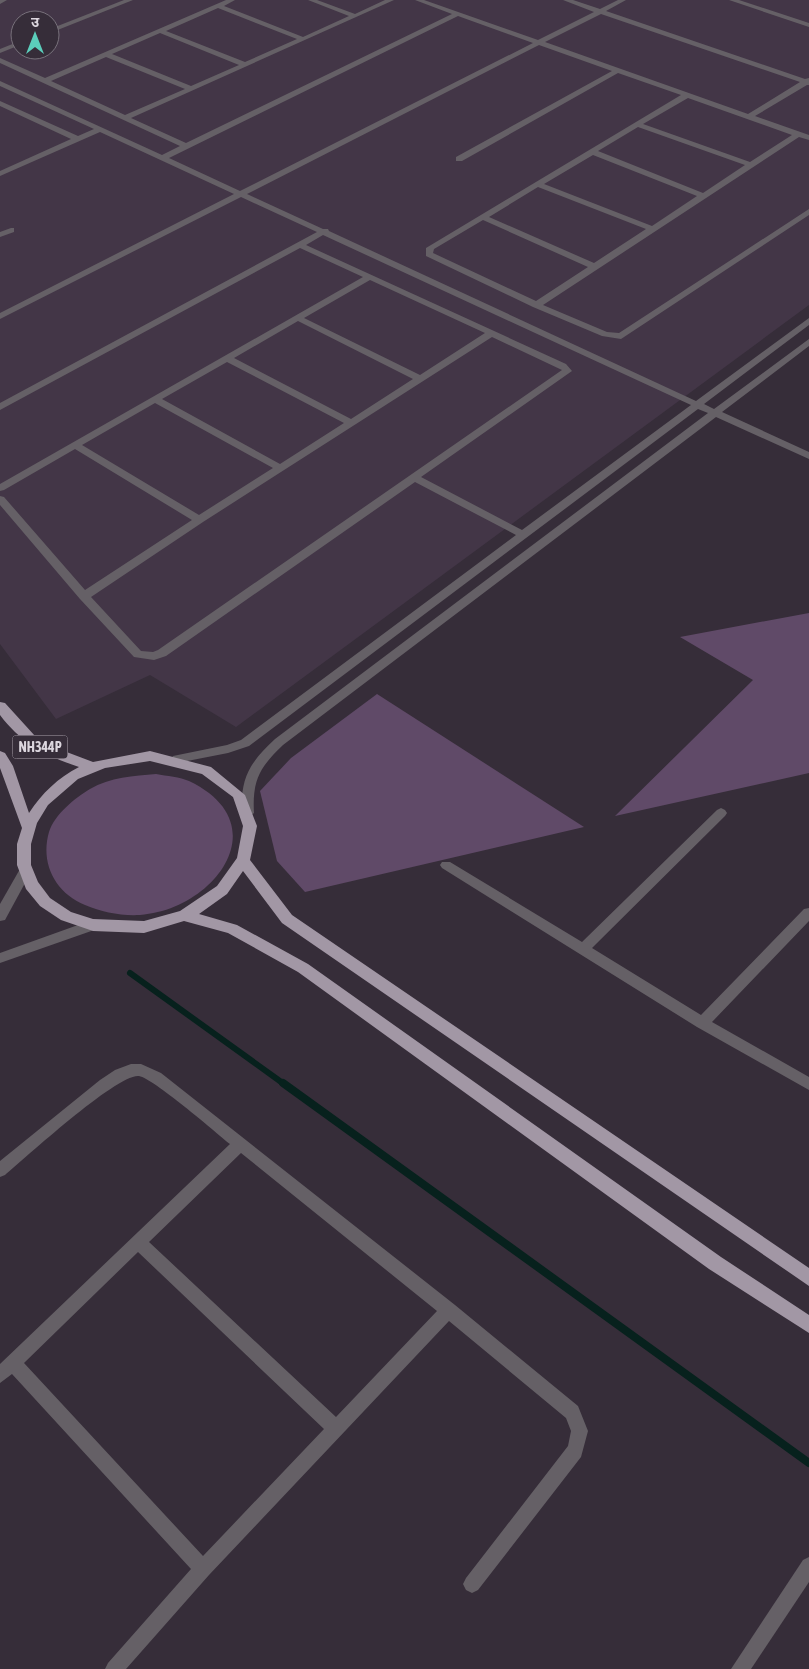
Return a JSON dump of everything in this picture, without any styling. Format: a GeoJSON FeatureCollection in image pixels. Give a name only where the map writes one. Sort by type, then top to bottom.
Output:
{"type":"FeatureCollection","features":[{"type":"Feature","properties":{"kind":"highway","name":"NH344P"},"geometry":{"type":"LineString","coordinates":[[0,706],[16,729],[44,750],[93,767]]}},
{"type":"Feature","properties":{"kind":"highway","name":"NH344P"},"geometry":{"type":"LineString","coordinates":[[0,756],[6,766],[27,825]]}},
{"type":"Feature","properties":{"kind":"highway"},"geometry":{"type":"LineString","coordinates":[[150,756],[177,759],[209,770],[233,789],[248,813],[251,837],[244,862],[230,883],[210,901],[184,915],[155,924],[131,927],[92,924],[69,917],[49,905],[34,890],[25,872],[22,848],[27,825],[42,801],[65,782],[93,767],[121,759],[150,756]]}},
{"type":"Feature","properties":{"kind":"highway"},"geometry":{"type":"LineString","coordinates":[[244,862],[287,919],[809,1278]]}},
{"type":"Feature","properties":{"kind":"highway"},"geometry":{"type":"LineString","coordinates":[[184,915],[232,929],[304,968],[707,1257],[809,1326]]}},
{"type":"Feature","properties":{"kind":"street"},"geometry":{"type":"LineString","coordinates":[[0,2],[4,0]]}},
{"type":"Feature","properties":{"kind":"street"},"geometry":{"type":"LineString","coordinates":[[60,27],[130,0]]}},
{"type":"Feature","properties":{"kind":"street"},"geometry":{"type":"LineString","coordinates":[[44,81],[232,0]]}},
{"type":"Feature","properties":{"kind":"street"},"geometry":{"type":"LineString","coordinates":[[311,0],[355,16]]}},
{"type":"Feature","properties":{"kind":"street"},"geometry":{"type":"LineString","coordinates":[[125,118],[390,0]]}},
{"type":"Feature","properties":{"kind":"street"},"geometry":{"type":"LineString","coordinates":[[418,0],[809,138]]}},
{"type":"Feature","properties":{"kind":"street"},"geometry":{"type":"LineString","coordinates":[[566,0],[604,10],[808,80]]}},
{"type":"Feature","properties":{"kind":"street"},"geometry":{"type":"LineString","coordinates":[[584,0],[604,10]]}},
{"type":"Feature","properties":{"kind":"street"},"geometry":{"type":"LineString","coordinates":[[0,316],[623,0]]}},
{"type":"Feature","properties":{"kind":"street"},"geometry":{"type":"LineString","coordinates":[[732,0],[809,25]]}},
{"type":"Feature","properties":{"kind":"street"},"geometry":{"type":"LineString","coordinates":[[746,4],[755,0]]}},
{"type":"Feature","properties":{"kind":"street"},"geometry":{"type":"LineString","coordinates":[[218,6],[303,39]]}},
{"type":"Feature","properties":{"kind":"street"},"geometry":{"type":"LineString","coordinates":[[164,158],[458,14]]}},
{"type":"Feature","properties":{"kind":"street"},"geometry":{"type":"LineString","coordinates":[[160,31],[245,65]]}},
{"type":"Feature","properties":{"kind":"street"},"geometry":{"type":"LineString","coordinates":[[106,54],[192,89]]}},
{"type":"Feature","properties":{"kind":"street"},"geometry":{"type":"LineString","coordinates":[[0,60],[187,147]]}},
{"type":"Feature","properties":{"kind":"street"},"geometry":{"type":"LineString","coordinates":[[460,159],[617,71]]}},
{"type":"Feature","properties":{"kind":"street"},"geometry":{"type":"LineString","coordinates":[[749,117],[808,80]]}},
{"type":"Feature","properties":{"kind":"street"},"geometry":{"type":"LineString","coordinates":[[0,83],[325,231],[809,456]]}},
{"type":"Feature","properties":{"kind":"street"},"geometry":{"type":"LineString","coordinates":[[687,96],[430,248],[428,254],[536,305],[605,334],[621,336],[809,211]]}},
{"type":"Feature","properties":{"kind":"street"},"geometry":{"type":"LineString","coordinates":[[0,103],[76,139]]}},
{"type":"Feature","properties":{"kind":"street"},"geometry":{"type":"LineString","coordinates":[[638,125],[751,165]]}},
{"type":"Feature","properties":{"kind":"street"},"geometry":{"type":"LineString","coordinates":[[2,172],[101,128]]}},
{"type":"Feature","properties":{"kind":"street"},"geometry":{"type":"LineString","coordinates":[[536,305],[798,134]]}},
{"type":"Feature","properties":{"kind":"street"},"geometry":{"type":"LineString","coordinates":[[593,152],[704,196]]}},
{"type":"Feature","properties":{"kind":"street"},"geometry":{"type":"LineString","coordinates":[[538,184],[653,229]]}},
{"type":"Feature","properties":{"kind":"street"},"geometry":{"type":"LineString","coordinates":[[483,217],[595,267]]}},
{"type":"Feature","properties":{"kind":"street"},"geometry":{"type":"LineString","coordinates":[[0,235],[11,230]]}},
{"type":"Feature","properties":{"kind":"street"},"geometry":{"type":"LineString","coordinates":[[0,407],[325,231]]}},
{"type":"Feature","properties":{"kind":"street"},"geometry":{"type":"LineString","coordinates":[[0,499],[84,596],[138,654],[154,656],[566,374],[566,368],[563,366],[300,245]]}},
{"type":"Feature","properties":{"kind":"street"},"geometry":{"type":"LineString","coordinates":[[0,488],[369,276]]}},
{"type":"Feature","properties":{"kind":"street"},"geometry":{"type":"LineString","coordinates":[[298,318],[420,379]]}},
{"type":"Feature","properties":{"kind":"street"},"geometry":{"type":"LineString","coordinates":[[177,759],[228,749],[246,743],[809,321]]}},
{"type":"Feature","properties":{"kind":"street"},"geometry":{"type":"LineString","coordinates":[[84,596],[199,520],[492,333]]}},
{"type":"Feature","properties":{"kind":"street"},"geometry":{"type":"LineString","coordinates":[[248,813],[246,791],[256,766],[266,754],[714,412],[809,342]]}},
{"type":"Feature","properties":{"kind":"street"},"geometry":{"type":"LineString","coordinates":[[227,358],[352,423]]}},
{"type":"Feature","properties":{"kind":"street"},"geometry":{"type":"LineString","coordinates":[[155,399],[280,468]]}},
{"type":"Feature","properties":{"kind":"street"},"geometry":{"type":"LineString","coordinates":[[75,445],[199,520]]}},
{"type":"Feature","properties":{"kind":"street"},"geometry":{"type":"LineString","coordinates":[[415,478],[522,535]]}},
{"type":"Feature","properties":{"kind":"street"},"geometry":{"type":"LineString","coordinates":[[582,950],[721,813]]}},
{"type":"Feature","properties":{"kind":"street"},"geometry":{"type":"LineString","coordinates":[[446,865],[702,1023],[809,1084]]}},
{"type":"Feature","properties":{"kind":"street"},"geometry":{"type":"LineString","coordinates":[[0,916],[25,872]]}},
{"type":"Feature","properties":{"kind":"street"},"geometry":{"type":"LineString","coordinates":[[702,1023],[809,913]]}},
{"type":"Feature","properties":{"kind":"street"},"geometry":{"type":"LineString","coordinates":[[0,958],[92,924]]}},
{"type":"Feature","properties":{"kind":"street"},"geometry":{"type":"LineString","coordinates":[[0,1170],[111,1080],[132,1069],[156,1077],[449,1310],[572,1412],[580,1424],[580,1437],[575,1451],[472,1584]]}},
{"type":"Feature","properties":{"kind":"street"},"geometry":{"type":"LineString","coordinates":[[0,1375],[241,1143]]}},
{"type":"Feature","properties":{"kind":"street"},"geometry":{"type":"LineString","coordinates":[[138,1242],[336,1429]]}},
{"type":"Feature","properties":{"kind":"street"},"geometry":{"type":"LineString","coordinates":[[114,1669],[204,1569],[449,1310]]}},
{"type":"Feature","properties":{"kind":"street"},"geometry":{"type":"LineString","coordinates":[[12,1362],[204,1569]]}},
{"type":"Feature","properties":{"kind":"street"},"geometry":{"type":"LineString","coordinates":[[740,1669],[807,1573]]}},
{"type":"Feature","properties":{"kind":"shaded area"},"geometry":{"type":"Polygon","coordinates":[[[0,0],[809,0],[809,305],[236,727],[150,675],[56,719],[0,644],[0,0]]]}},
{"type":"Feature","properties":{"kind":"shaded area"},"geometry":{"type":"Polygon","coordinates":[[[809,613],[809,773],[615,816],[753,680],[680,637],[809,613]]]}},
{"type":"Feature","properties":{"kind":"shaded area"},"geometry":{"type":"Polygon","coordinates":[[[377,694],[584,827],[305,892],[277,861],[260,791],[291,758],[377,694]]]}},
{"type":"Feature","properties":{"kind":"shaded area"},"geometry":{"type":"Polygon","coordinates":[[[156,774],[189,781],[216,799],[230,819],[233,841],[226,862],[212,882],[192,898],[167,910],[140,915],[118,914],[98,910],[74,900],[58,885],[52,876],[49,866],[47,844],[52,825],[72,802],[98,785],[122,778],[156,774]]]}},
{"type":"Feature","properties":{"kind":"waterway"},"geometry":{"type":"LineString","coordinates":[[130,973],[284,1084]]}},
{"type":"Feature","properties":{"kind":"waterway"},"geometry":{"type":"LineString","coordinates":[[283,1083],[809,1463]]}}]}
